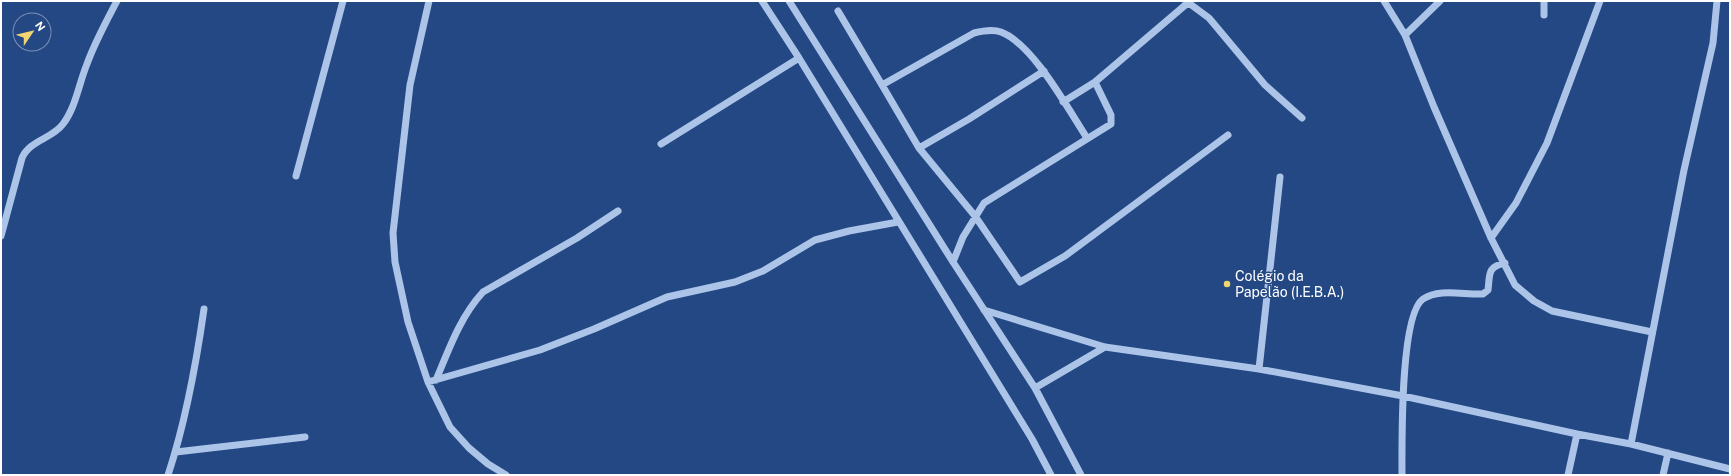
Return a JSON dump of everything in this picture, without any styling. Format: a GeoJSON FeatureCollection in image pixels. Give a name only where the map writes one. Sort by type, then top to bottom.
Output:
{"type":"FeatureCollection","features":[{"type":"Feature","properties":{"kind":"street"},"geometry":{"type":"LineString","coordinates":[[1,236],[24,154],[26,150],[34,144],[47,137],[63,125],[69,115],[86,65],[104,26],[118,1]]}},
{"type":"Feature","properties":{"kind":"street"},"geometry":{"type":"LineString","coordinates":[[296,176],[343,1]]}},
{"type":"Feature","properties":{"kind":"street"},"geometry":{"type":"LineString","coordinates":[[429,1],[410,85],[394,233],[395,262],[408,322],[428,382],[450,427],[469,448],[488,464],[506,475]]}},
{"type":"Feature","properties":{"kind":"street"},"geometry":{"type":"LineString","coordinates":[[762,1],[799,58],[1032,439],[1051,475]]}},
{"type":"Feature","properties":{"kind":"street"},"geometry":{"type":"LineString","coordinates":[[788,1],[953,262],[1035,388],[1081,475]]}},
{"type":"Feature","properties":{"kind":"street"},"geometry":{"type":"LineString","coordinates":[[1063,102],[1095,82],[1188,1],[1209,18],[1265,86],[1302,118]]}},
{"type":"Feature","properties":{"kind":"street"},"geometry":{"type":"LineString","coordinates":[[1384,1],[1405,35],[1434,107],[1491,238],[1515,285],[1534,301],[1552,311],[1652,332]]}},
{"type":"Feature","properties":{"kind":"street"},"geometry":{"type":"LineString","coordinates":[[1405,35],[1440,1]]}},
{"type":"Feature","properties":{"kind":"street"},"geometry":{"type":"LineString","coordinates":[[1544,1],[1544,15]]}},
{"type":"Feature","properties":{"kind":"street"},"geometry":{"type":"LineString","coordinates":[[1491,238],[1516,203],[1547,143],[1600,1]]}},
{"type":"Feature","properties":{"kind":"street"},"geometry":{"type":"LineString","coordinates":[[1631,444],[1684,170],[1713,43],[1717,1]]}},
{"type":"Feature","properties":{"kind":"street"},"geometry":{"type":"LineString","coordinates":[[838,11],[918,148],[975,216],[1018,282],[1021,282],[1065,256],[1228,135]]}},
{"type":"Feature","properties":{"kind":"street"},"geometry":{"type":"LineString","coordinates":[[882,85],[974,33],[988,31],[1000,32],[1012,38],[1021,46],[1044,72],[1087,138]]}},
{"type":"Feature","properties":{"kind":"street"},"geometry":{"type":"LineString","coordinates":[[661,144],[799,58]]}},
{"type":"Feature","properties":{"kind":"street"},"geometry":{"type":"LineString","coordinates":[[918,148],[969,119],[1044,72]]}},
{"type":"Feature","properties":{"kind":"street"},"geometry":{"type":"LineString","coordinates":[[953,262],[975,216],[984,203],[1111,124],[1112,119],[1095,82]]}},
{"type":"Feature","properties":{"kind":"street"},"geometry":{"type":"LineString","coordinates":[[1259,369],[1280,177]]}},
{"type":"Feature","properties":{"kind":"street"},"geometry":{"type":"LineString","coordinates":[[436,380],[460,323],[471,304],[483,292],[577,238],[618,211]]}},
{"type":"Feature","properties":{"kind":"street"},"geometry":{"type":"LineString","coordinates":[[428,382],[540,350],[594,329],[668,297],[735,282],[763,271],[815,240],[849,230],[898,222]]}},
{"type":"Feature","properties":{"kind":"street"},"geometry":{"type":"LineString","coordinates":[[1402,475],[1403,396],[1410,326],[1414,311],[1422,300],[1433,294],[1483,294],[1488,290],[1490,270],[1494,266],[1505,264]]}},
{"type":"Feature","properties":{"kind":"street"},"geometry":{"type":"LineString","coordinates":[[168,475],[176,452],[195,372],[204,309]]}},
{"type":"Feature","properties":{"kind":"street"},"geometry":{"type":"LineString","coordinates":[[984,310],[1105,347],[1259,369],[1403,396],[1576,434],[1631,444],[1730,469]]}},
{"type":"Feature","properties":{"kind":"street"},"geometry":{"type":"LineString","coordinates":[[1035,388],[1105,347]]}},
{"type":"Feature","properties":{"kind":"street"},"geometry":{"type":"LineString","coordinates":[[1568,475],[1576,434]]}},
{"type":"Feature","properties":{"kind":"street"},"geometry":{"type":"LineString","coordinates":[[176,452],[305,437]]}},
{"type":"Feature","properties":{"kind":"street"},"geometry":{"type":"LineString","coordinates":[[1662,475],[1668,453]]}},
{"type":"Feature","properties":{"kind":"place","name":"Colégio da Papelão (I.E.B.A.)"},"geometry":{"type":"Point","coordinates":[1227,284]}}]}
